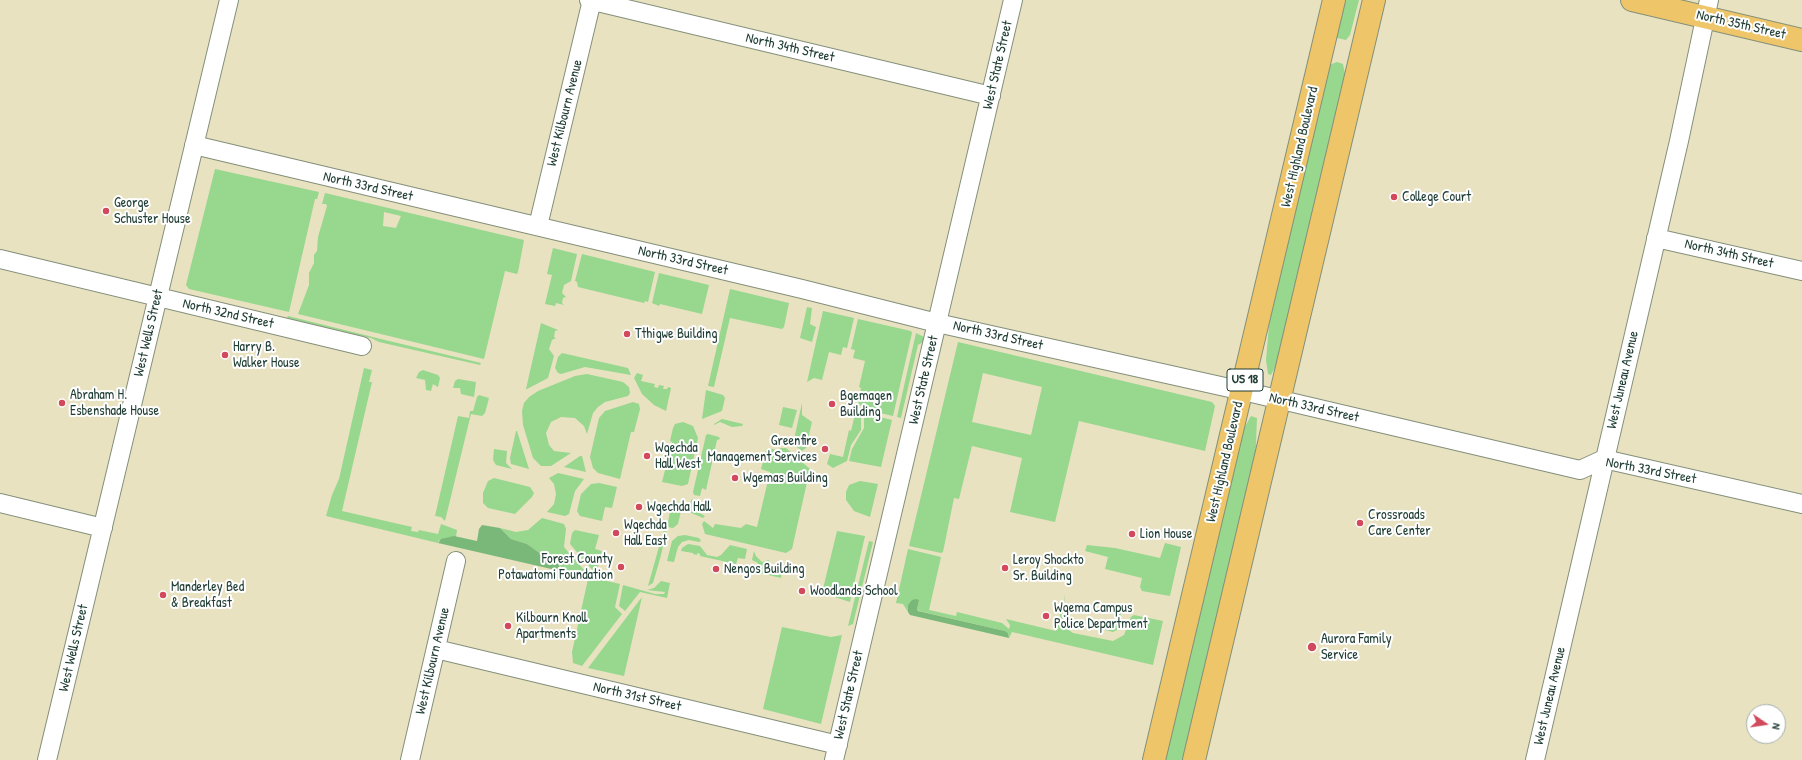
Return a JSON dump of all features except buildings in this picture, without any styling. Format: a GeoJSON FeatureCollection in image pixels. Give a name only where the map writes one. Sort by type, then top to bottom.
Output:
{"type":"FeatureCollection","features":[{"type":"Feature","properties":{"kind":"main road","name":"West Highland Boulevard"},"geometry":{"type":"LineString","coordinates":[[1154,760],[1334,0]]}},
{"type":"Feature","properties":{"kind":"main road","name":"US 18"},"geometry":{"type":"LineString","coordinates":[[1194,760],[1374,0]]}},
{"type":"Feature","properties":{"kind":"main road","name":"North 35th Street"},"geometry":{"type":"LineString","coordinates":[[1632,0],[1707,9],[1802,40]]}},
{"type":"Feature","properties":{"kind":"street","name":"West Wells Street"},"geometry":{"type":"LineString","coordinates":[[47,760],[229,0]]}},
{"type":"Feature","properties":{"kind":"street","name":"North 34th Street"},"geometry":{"type":"LineString","coordinates":[[591,0],[991,96]]}},
{"type":"Feature","properties":{"kind":"street","name":"West Kilbourn Avenue"},"geometry":{"type":"LineString","coordinates":[[538,226],[591,0]]}},
{"type":"Feature","properties":{"kind":"street","name":"West State Street"},"geometry":{"type":"LineString","coordinates":[[836,753],[1013,0]]}},
{"type":"Feature","properties":{"kind":"street","name":"West Juneau Avenue"},"geometry":{"type":"LineString","coordinates":[[1535,760],[1604,459],[1680,140],[1707,9]]}},
{"type":"Feature","properties":{"kind":"street","name":"North 33rd Street"},"geometry":{"type":"LineString","coordinates":[[194,145],[538,226],[938,323],[1242,391],[1580,470],[1604,459],[1802,504]]}},
{"type":"Feature","properties":{"kind":"street","name":"North 34th Street"},"geometry":{"type":"LineString","coordinates":[[1656,238],[1802,271]]}},
{"type":"Feature","properties":{"kind":"street","name":"North 32nd Street"},"geometry":{"type":"LineString","coordinates":[[0,259],[362,346]]}},
{"type":"Feature","properties":{"kind":"street"},"geometry":{"type":"LineString","coordinates":[[0,503],[103,528]]}},
{"type":"Feature","properties":{"kind":"street","name":"West Kilbourn Avenue"},"geometry":{"type":"LineString","coordinates":[[410,760],[456,561]]}},
{"type":"Feature","properties":{"kind":"street","name":"North 31st Street"},"geometry":{"type":"LineString","coordinates":[[436,649],[836,753]]}},
{"type":"Feature","properties":{"kind":"green space"},"geometry":{"type":"Polygon","coordinates":[[[1346,0],[1359,0],[1350,35],[1346,40],[1337,38],[1337,34],[1346,0]]]}},
{"type":"Feature","properties":{"kind":"green space"},"geometry":{"type":"Polygon","coordinates":[[[1337,62],[1343,64],[1345,74],[1280,358],[1271,375],[1268,374],[1266,360],[1269,325],[1274,300],[1329,65],[1337,62]]]}},
{"type":"Feature","properties":{"kind":"green space"},"geometry":{"type":"Polygon","coordinates":[[[215,169],[319,192],[317,199],[315,199],[289,312],[189,289],[186,285],[215,169]]]}},
{"type":"Feature","properties":{"kind":"green space"},"geometry":{"type":"Polygon","coordinates":[[[325,193],[524,240],[517,274],[505,271],[484,359],[298,314],[309,285],[309,273],[314,263],[314,255],[317,251],[318,237],[327,206],[326,204],[322,204],[325,193]],[[384,212],[383,226],[396,228],[401,216],[384,212]]]}},
{"type":"Feature","properties":{"kind":"green space"},"geometry":{"type":"Polygon","coordinates":[[[553,248],[577,254],[571,281],[564,285],[562,293],[566,297],[563,298],[562,303],[564,305],[556,303],[555,306],[545,304],[552,275],[547,274],[553,248]]]}},
{"type":"Feature","properties":{"kind":"green space"},"geometry":{"type":"Polygon","coordinates":[[[582,254],[655,272],[648,302],[645,301],[644,303],[578,287],[577,282],[575,281],[582,254]]]}},
{"type":"Feature","properties":{"kind":"green space"},"geometry":{"type":"Polygon","coordinates":[[[659,273],[709,285],[702,314],[660,304],[659,306],[652,303],[659,273]]]}},
{"type":"Feature","properties":{"kind":"green space"},"geometry":{"type":"Polygon","coordinates":[[[730,289],[789,303],[784,327],[782,329],[730,318],[714,387],[708,386],[730,289]]]}},
{"type":"Feature","properties":{"kind":"green space"},"geometry":{"type":"Polygon","coordinates":[[[807,307],[812,308],[810,324],[816,327],[812,342],[800,338],[807,307]]]}},
{"type":"Feature","properties":{"kind":"green space"},"geometry":{"type":"Polygon","coordinates":[[[823,311],[854,318],[847,348],[843,347],[841,355],[829,352],[822,380],[814,378],[807,382],[823,311]]]}},
{"type":"Feature","properties":{"kind":"green space"},"geometry":{"type":"Polygon","coordinates":[[[288,316],[481,363],[480,365],[379,342],[371,338],[287,318],[288,316]]]}},
{"type":"Feature","properties":{"kind":"green space"},"geometry":{"type":"Polygon","coordinates":[[[858,319],[911,331],[912,333],[893,416],[862,409],[862,406],[858,405],[861,388],[859,387],[865,361],[853,358],[855,350],[851,349],[858,319]]]}},
{"type":"Feature","properties":{"kind":"green space"},"geometry":{"type":"Polygon","coordinates":[[[541,323],[558,330],[555,331],[554,337],[556,338],[552,340],[549,349],[554,356],[548,378],[526,389],[541,323]]]}},
{"type":"Feature","properties":{"kind":"green space"},"geometry":{"type":"Polygon","coordinates":[[[916,333],[924,337],[923,342],[918,345],[901,418],[897,417],[916,333]]]}},
{"type":"Feature","properties":{"kind":"green space"},"geometry":{"type":"Polygon","coordinates":[[[958,342],[1212,402],[1215,406],[1205,451],[1079,421],[1055,522],[1010,512],[1022,458],[972,446],[959,499],[954,498],[943,552],[941,553],[909,546],[958,342]],[[983,373],[972,422],[1031,435],[1042,387],[983,373]]]}},
{"type":"Feature","properties":{"kind":"green space"},"geometry":{"type":"Polygon","coordinates":[[[562,353],[628,368],[631,375],[585,367],[561,374],[558,373],[555,368],[558,357],[562,353]]]}},
{"type":"Feature","properties":{"kind":"green space"},"geometry":{"type":"Polygon","coordinates":[[[364,368],[372,370],[369,382],[372,382],[342,511],[412,527],[411,531],[418,532],[419,530],[438,534],[441,524],[457,530],[456,537],[438,541],[438,543],[326,516],[332,495],[339,479],[364,368]]]}},
{"type":"Feature","properties":{"kind":"green space"},"geometry":{"type":"Polygon","coordinates":[[[423,370],[438,375],[440,378],[438,387],[433,384],[431,391],[426,390],[425,380],[416,378],[419,372],[423,370]]]}},
{"type":"Feature","properties":{"kind":"green space"},"geometry":{"type":"Polygon","coordinates":[[[637,373],[643,375],[641,381],[655,384],[654,387],[658,388],[659,385],[664,386],[663,389],[667,389],[668,387],[671,388],[666,411],[654,405],[642,394],[634,378],[637,373]]]}},
{"type":"Feature","properties":{"kind":"green space"},"geometry":{"type":"Polygon","coordinates":[[[587,374],[623,382],[629,387],[630,393],[628,396],[605,402],[598,407],[593,413],[587,434],[584,426],[575,418],[561,417],[551,422],[546,433],[549,445],[554,451],[571,453],[551,466],[541,466],[533,458],[523,425],[522,411],[524,403],[529,397],[538,391],[575,376],[587,374]]]}},
{"type":"Feature","properties":{"kind":"green space"},"geometry":{"type":"Polygon","coordinates":[[[458,379],[476,382],[474,397],[461,394],[460,388],[453,388],[455,381],[458,379]]]}},
{"type":"Feature","properties":{"kind":"green space"},"geometry":{"type":"Polygon","coordinates":[[[706,390],[723,395],[725,398],[722,411],[702,419],[706,390]]]}},
{"type":"Feature","properties":{"kind":"green space"},"geometry":{"type":"Polygon","coordinates":[[[479,395],[489,398],[485,413],[482,416],[471,414],[445,521],[441,517],[435,516],[458,416],[469,418],[470,411],[473,411],[479,395]]]}},
{"type":"Feature","properties":{"kind":"green space"},"geometry":{"type":"Polygon","coordinates":[[[633,402],[639,404],[640,409],[634,432],[631,432],[620,479],[598,473],[593,468],[590,457],[599,418],[605,411],[633,402]]]}},
{"type":"Feature","properties":{"kind":"green space"},"geometry":{"type":"Polygon","coordinates":[[[802,403],[802,415],[812,422],[806,448],[802,451],[793,444],[802,403]]]}},
{"type":"Feature","properties":{"kind":"green space"},"geometry":{"type":"Polygon","coordinates":[[[783,407],[797,410],[792,428],[779,425],[783,407]]]}},
{"type":"Feature","properties":{"kind":"green space"},"geometry":{"type":"Polygon","coordinates":[[[864,413],[892,420],[881,467],[849,461],[852,449],[864,428],[864,413]]]}},
{"type":"Feature","properties":{"kind":"green space"},"geometry":{"type":"Polygon","coordinates":[[[855,414],[861,415],[861,430],[851,445],[847,461],[833,468],[827,464],[830,454],[843,457],[849,430],[851,431],[855,414]]]}},
{"type":"Feature","properties":{"kind":"green space"},"geometry":{"type":"Polygon","coordinates":[[[1251,416],[1257,418],[1255,469],[1186,760],[1165,760],[1243,430],[1251,416]]]}},
{"type":"Feature","properties":{"kind":"green space"},"geometry":{"type":"Polygon","coordinates":[[[722,419],[743,424],[742,426],[732,427],[720,422],[714,425],[722,419]]]}},
{"type":"Feature","properties":{"kind":"green space"},"geometry":{"type":"Polygon","coordinates":[[[683,422],[693,426],[698,438],[688,484],[682,486],[662,482],[672,442],[670,441],[673,428],[675,424],[683,422]]]}},
{"type":"Feature","properties":{"kind":"green space"},"geometry":{"type":"Polygon","coordinates":[[[516,431],[529,469],[511,464],[510,458],[516,431]]]}},
{"type":"Feature","properties":{"kind":"green space"},"geometry":{"type":"Polygon","coordinates":[[[708,434],[719,437],[720,439],[717,440],[706,490],[702,488],[700,496],[694,495],[693,492],[706,435],[708,434]]]}},
{"type":"Feature","properties":{"kind":"green space"},"geometry":{"type":"Polygon","coordinates":[[[768,448],[777,450],[786,448],[810,469],[792,549],[786,553],[705,534],[702,524],[704,521],[713,528],[715,524],[741,528],[746,524],[757,527],[770,472],[761,469],[766,450],[768,448]]]}},
{"type":"Feature","properties":{"kind":"green space"},"geometry":{"type":"Polygon","coordinates":[[[494,449],[507,451],[506,463],[512,469],[496,465],[493,460],[494,449]]]}},
{"type":"Feature","properties":{"kind":"green space"},"geometry":{"type":"Polygon","coordinates":[[[582,456],[586,472],[564,467],[582,456]]]}},
{"type":"Feature","properties":{"kind":"green space"},"geometry":{"type":"Polygon","coordinates":[[[558,473],[584,479],[575,491],[569,514],[565,516],[547,512],[554,504],[556,494],[554,484],[549,478],[558,473]]]}},
{"type":"Feature","properties":{"kind":"green space"},"geometry":{"type":"Polygon","coordinates":[[[494,478],[530,487],[534,493],[532,497],[515,514],[488,508],[483,503],[483,493],[488,481],[494,478]]]}},
{"type":"Feature","properties":{"kind":"green space"},"geometry":{"type":"Polygon","coordinates":[[[860,481],[878,484],[870,517],[854,511],[846,500],[846,492],[849,485],[860,481]]]}},
{"type":"Feature","properties":{"kind":"green space"},"geometry":{"type":"Polygon","coordinates":[[[599,483],[617,487],[612,508],[605,507],[602,521],[580,516],[577,511],[581,494],[591,484],[599,483]]]}},
{"type":"Feature","properties":{"kind":"green space"},"geometry":{"type":"Polygon","coordinates":[[[693,499],[699,501],[694,510],[705,516],[703,518],[689,512],[691,500],[693,499]]]}},
{"type":"Feature","properties":{"kind":"green space"},"geometry":{"type":"Polygon","coordinates":[[[672,501],[678,502],[682,507],[678,524],[673,528],[667,527],[672,501]]]}},
{"type":"Feature","properties":{"kind":"green space"},"geometry":{"type":"Polygon","coordinates":[[[542,518],[564,524],[566,529],[564,547],[590,577],[620,584],[615,607],[622,614],[582,666],[573,663],[572,652],[588,579],[558,571],[560,571],[561,567],[559,564],[548,559],[527,544],[511,539],[500,528],[516,532],[528,530],[542,518]]]}},
{"type":"Feature","properties":{"kind":"green space"},"geometry":{"type":"Polygon","coordinates":[[[482,525],[500,528],[511,539],[527,544],[548,559],[559,564],[560,571],[438,543],[441,539],[454,536],[477,541],[479,529],[482,525]]]}},
{"type":"Feature","properties":{"kind":"green space"},"geometry":{"type":"Polygon","coordinates":[[[664,529],[667,530],[660,559],[653,583],[648,586],[664,529]]]}},
{"type":"Feature","properties":{"kind":"green space"},"geometry":{"type":"Polygon","coordinates":[[[575,530],[599,535],[595,549],[602,551],[596,574],[570,544],[572,533],[575,530]]]}},
{"type":"Feature","properties":{"kind":"green space"},"geometry":{"type":"Polygon","coordinates":[[[837,531],[865,536],[850,602],[822,593],[837,531]]]}},
{"type":"Feature","properties":{"kind":"green space"},"geometry":{"type":"Polygon","coordinates":[[[685,535],[699,538],[701,541],[689,540],[682,542],[678,547],[674,562],[667,561],[672,541],[678,536],[685,535]]]}},
{"type":"Feature","properties":{"kind":"green space"},"geometry":{"type":"Polygon","coordinates":[[[869,541],[873,542],[853,624],[848,626],[869,541]]]}},
{"type":"Feature","properties":{"kind":"green space"},"geometry":{"type":"Polygon","coordinates":[[[1165,543],[1181,547],[1170,596],[1142,591],[1140,587],[1142,578],[1105,569],[1108,557],[1085,551],[1087,545],[1115,548],[1160,558],[1165,543]]]}},
{"type":"Feature","properties":{"kind":"green space"},"geometry":{"type":"Polygon","coordinates":[[[688,544],[700,546],[707,555],[717,557],[721,555],[730,545],[747,549],[745,559],[738,558],[736,564],[700,556],[700,554],[697,553],[697,555],[681,551],[682,548],[688,544]]]}},
{"type":"Feature","properties":{"kind":"green space"},"geometry":{"type":"Polygon","coordinates":[[[908,549],[941,557],[929,610],[956,616],[957,612],[1002,623],[1009,629],[1010,625],[1006,619],[1056,631],[1065,595],[1062,621],[1066,628],[1073,633],[1113,641],[1124,635],[1131,617],[1134,615],[1163,621],[1153,665],[1012,632],[1009,638],[1008,633],[1005,631],[919,611],[917,609],[919,600],[908,605],[908,612],[903,604],[896,603],[908,549]]]}},
{"type":"Feature","properties":{"kind":"green space"},"geometry":{"type":"Polygon","coordinates":[[[754,551],[756,556],[762,562],[769,560],[767,568],[782,572],[781,578],[756,572],[758,563],[752,560],[754,551]]]}},
{"type":"Feature","properties":{"kind":"green space"},"geometry":{"type":"Polygon","coordinates":[[[661,581],[670,583],[667,598],[640,592],[625,611],[619,606],[623,585],[655,594],[664,594],[665,592],[647,590],[654,588],[661,581]]]}},
{"type":"Feature","properties":{"kind":"green space"},"geometry":{"type":"Polygon","coordinates":[[[642,597],[624,676],[588,668],[642,597]]]}},
{"type":"Feature","properties":{"kind":"green space"},"geometry":{"type":"Polygon","coordinates":[[[912,600],[919,600],[918,611],[1005,631],[1008,633],[1009,638],[910,615],[908,612],[908,605],[912,600]]]}},
{"type":"Feature","properties":{"kind":"green space"},"geometry":{"type":"Polygon","coordinates":[[[1121,606],[1122,609],[1117,630],[1113,632],[1105,630],[1116,618],[1119,607],[1121,606]]]}},
{"type":"Feature","properties":{"kind":"green space"},"geometry":{"type":"Polygon","coordinates":[[[782,627],[831,637],[842,635],[821,724],[763,709],[782,627]]]}},
{"type":"Feature","properties":{"kind":"place","name":"College Court"},"geometry":{"type":"Point","coordinates":[1394,197]}},
{"type":"Feature","properties":{"kind":"place","name":"George Schuster House"},"geometry":{"type":"Point","coordinates":[106,211]}},
{"type":"Feature","properties":{"kind":"place","name":"Tthigwe Building"},"geometry":{"type":"Point","coordinates":[627,334]}},
{"type":"Feature","properties":{"kind":"place","name":"Harry B. Walker House"},"geometry":{"type":"Point","coordinates":[225,355]}},
{"type":"Feature","properties":{"kind":"place","name":"Abraham H. Esbenshade House"},"geometry":{"type":"Point","coordinates":[62,403]}},
{"type":"Feature","properties":{"kind":"place","name":"Bgemagen Building"},"geometry":{"type":"Point","coordinates":[832,404]}},
{"type":"Feature","properties":{"kind":"place","name":"Greenfire Management Services"},"geometry":{"type":"Point","coordinates":[825,449]}},
{"type":"Feature","properties":{"kind":"place","name":"Wgechda Hall West"},"geometry":{"type":"Point","coordinates":[647,456]}},
{"type":"Feature","properties":{"kind":"place","name":"Wgemas Building"},"geometry":{"type":"Point","coordinates":[735,478]}},
{"type":"Feature","properties":{"kind":"place","name":"Wgechda Hall"},"geometry":{"type":"Point","coordinates":[639,507]}},
{"type":"Feature","properties":{"kind":"place","name":"Crossroads Care Center"},"geometry":{"type":"Point","coordinates":[1360,523]}},
{"type":"Feature","properties":{"kind":"place","name":"Wgechda Hall East"},"geometry":{"type":"Point","coordinates":[616,533]}},
{"type":"Feature","properties":{"kind":"place","name":"Lion House"},"geometry":{"type":"Point","coordinates":[1132,534]}},
{"type":"Feature","properties":{"kind":"place","name":"Forest County Potawatomi Foundation"},"geometry":{"type":"Point","coordinates":[621,567]}},
{"type":"Feature","properties":{"kind":"place","name":"Leroy Shockto Sr. Building"},"geometry":{"type":"Point","coordinates":[1005,568]}},
{"type":"Feature","properties":{"kind":"place","name":"Nengos Building"},"geometry":{"type":"Point","coordinates":[716,569]}},
{"type":"Feature","properties":{"kind":"place","name":"Woodlands School"},"geometry":{"type":"Point","coordinates":[802,591]}},
{"type":"Feature","properties":{"kind":"place","name":"Manderley Bed & Breakfast"},"geometry":{"type":"Point","coordinates":[163,595]}},
{"type":"Feature","properties":{"kind":"place","name":"Wgema Campus Police Department"},"geometry":{"type":"Point","coordinates":[1046,616]}},
{"type":"Feature","properties":{"kind":"place","name":"Kilbourn Knoll Apartments"},"geometry":{"type":"Point","coordinates":[508,626]}},
{"type":"Feature","properties":{"kind":"place","name":"Aurora Family Service"},"geometry":{"type":"Point","coordinates":[1312,647]}}]}
